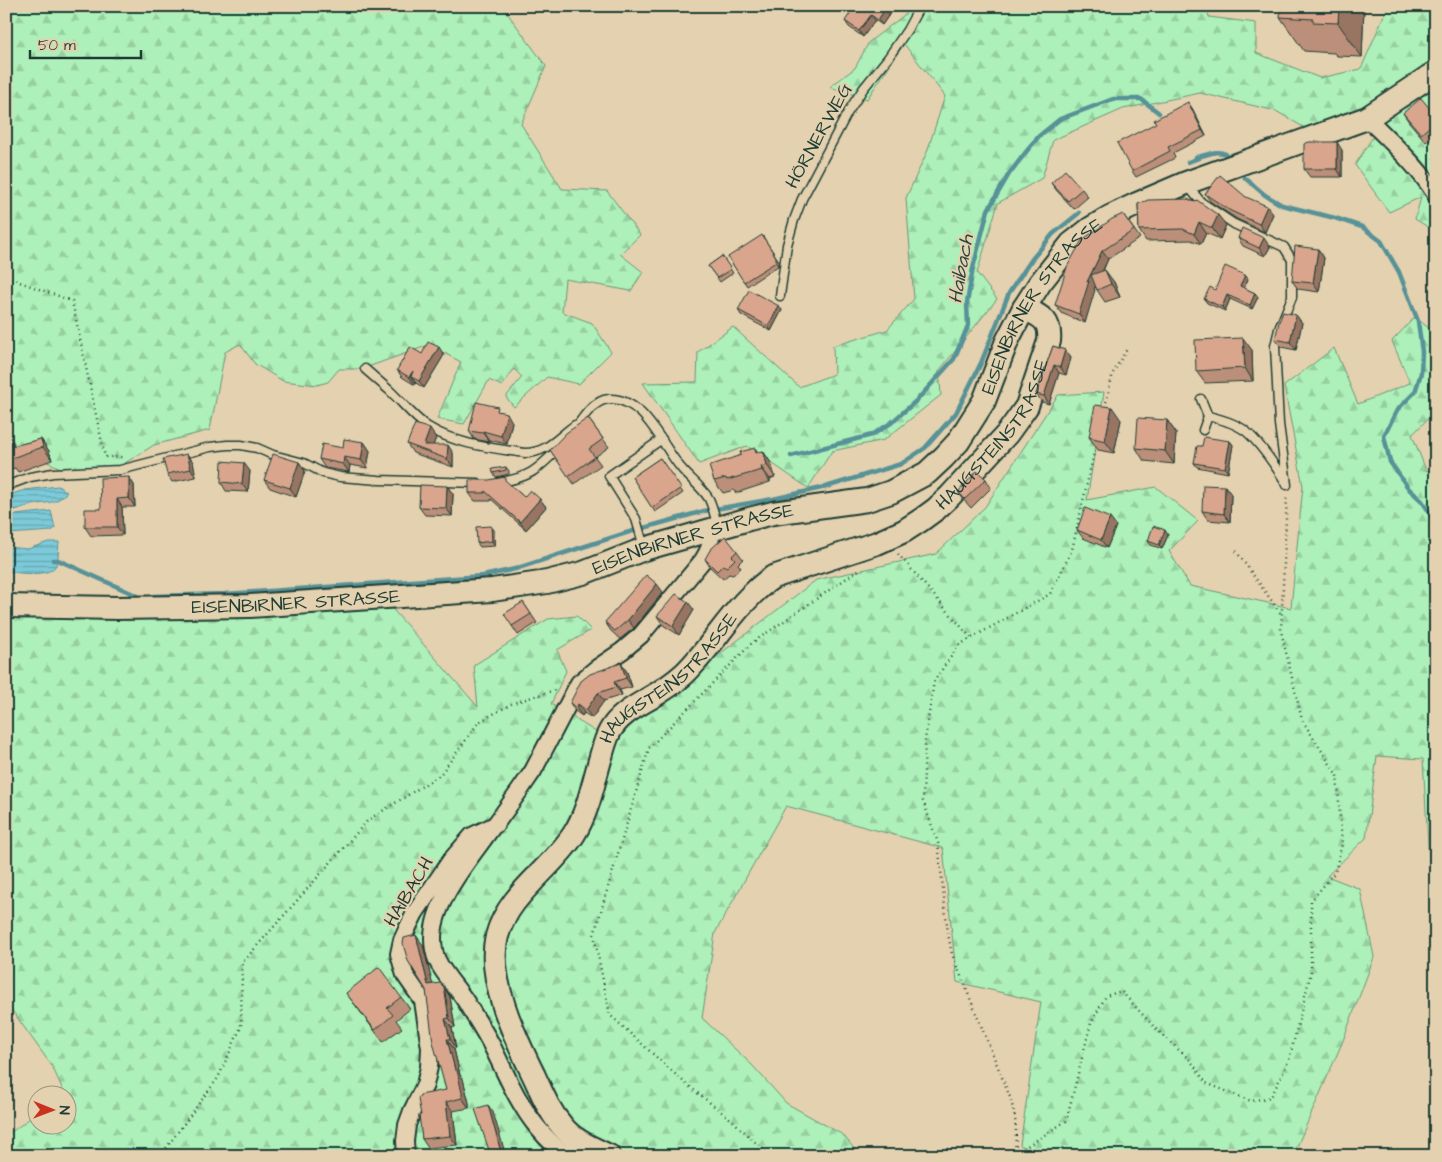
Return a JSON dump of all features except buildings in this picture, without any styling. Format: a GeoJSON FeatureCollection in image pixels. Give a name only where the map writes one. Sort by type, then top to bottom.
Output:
{"type":"FeatureCollection","features":[{"type":"Feature","properties":{"kind":"main road","name":"EISENBIRNER STRASSE"},"geometry":{"type":"LineString","coordinates":[[6,606],[118,608],[250,606],[492,590],[547,582],[583,573],[642,541],[773,513],[867,500],[891,492],[926,473],[958,442],[984,401],[1007,341],[1040,282],[1071,244],[1090,229],[1137,204],[1186,183],[1367,118],[1436,72]]}},
{"type":"Feature","properties":{"kind":"main road","name":"HAUGSTEINSTRASSE"},"geometry":{"type":"LineString","coordinates":[[609,1156],[574,1138],[562,1126],[551,1112],[529,1066],[502,999],[497,976],[497,938],[503,921],[516,901],[564,848],[574,834],[589,798],[605,743],[616,721],[627,711],[670,685],[684,674],[760,585],[773,577],[877,543],[904,531],[922,520],[950,496],[1007,434],[1027,406],[1049,342],[1050,331],[1047,322],[1024,308]]}},
{"type":"Feature","properties":{"kind":"street"},"geometry":{"type":"LineString","coordinates":[[1367,118],[1404,154],[1436,195]]}},
{"type":"Feature","properties":{"kind":"street"},"geometry":{"type":"LineString","coordinates":[[579,683],[641,635],[703,560],[712,541],[714,525]]}},
{"type":"Feature","properties":{"kind":"street","name":"HAIBACH"},"geometry":{"type":"LineString","coordinates":[[406,1156],[407,1125],[424,1085],[429,1067],[430,1048],[423,1001],[405,975],[399,954],[402,940],[415,914],[451,860],[472,836],[495,824],[533,771],[579,683]]}},
{"type":"Feature","properties":{"kind":"street"},"geometry":{"type":"LineString","coordinates":[[495,824],[454,880],[439,909],[434,923],[433,947],[444,972],[466,1001],[491,1043],[526,1112],[558,1150],[569,1156]]}},
{"type":"Feature","properties":{"kind":"lane","name":"HÖRNERWEG"},"geometry":{"type":"LineString","coordinates":[[780,296],[788,245],[794,220],[802,199],[848,112],[863,89],[888,58],[907,30],[920,6]]}},
{"type":"Feature","properties":{"kind":"lane"},"geometry":{"type":"LineString","coordinates":[[1186,183],[1201,202],[1234,224],[1284,247],[1292,260],[1292,297],[1278,329],[1274,346],[1279,424],[1287,485]]}},
{"type":"Feature","properties":{"kind":"lane"},"geometry":{"type":"LineString","coordinates":[[365,370],[389,390],[415,417],[429,427],[461,441],[525,453],[535,453],[544,450],[580,421]]}},
{"type":"Feature","properties":{"kind":"lane"},"geometry":{"type":"LineString","coordinates":[[495,483],[524,477],[533,472],[566,440],[580,421],[600,401],[608,399],[621,400],[630,403],[638,411],[662,440],[680,467],[706,494],[711,502],[714,525]]}},
{"type":"Feature","properties":{"kind":"lane"},"geometry":{"type":"LineString","coordinates":[[1201,399],[1208,416],[1203,430]]}},
{"type":"Feature","properties":{"kind":"lane"},"geometry":{"type":"LineString","coordinates":[[1208,416],[1226,421],[1247,432],[1277,468],[1287,485]]}},
{"type":"Feature","properties":{"kind":"lane"},"geometry":{"type":"LineString","coordinates":[[642,541],[636,519],[608,476],[662,440]]}},
{"type":"Feature","properties":{"kind":"lane"},"geometry":{"type":"LineString","coordinates":[[6,486],[30,477],[53,472],[120,470],[210,447],[227,445],[257,448],[304,463],[323,473],[340,477],[485,483]]}},
{"type":"Feature","properties":{"kind":"path"},"geometry":{"type":"LineString","coordinates":[[6,277],[72,301],[105,457],[122,457]]}},
{"type":"Feature","properties":{"kind":"path"},"geometry":{"type":"LineString","coordinates":[[1104,410],[1112,373],[1128,349]]}},
{"type":"Feature","properties":{"kind":"path"},"geometry":{"type":"LineString","coordinates":[[1015,1155],[1015,1117],[1010,1097],[952,954],[938,843],[923,800],[925,740],[934,681],[959,644],[1050,594],[1072,550],[1098,438]]}},
{"type":"Feature","properties":{"kind":"path"},"geometry":{"type":"LineString","coordinates":[[1015,1155],[1066,1121],[1091,1023],[1106,996],[1121,991],[1191,1061],[1206,1083],[1251,1101],[1270,1096],[1289,1060],[1311,972],[1311,901],[1335,872],[1342,844],[1337,774],[1302,720],[1281,631],[1287,485]]}},
{"type":"Feature","properties":{"kind":"path"},"geometry":{"type":"LineString","coordinates":[[892,548],[971,638]]}},
{"type":"Feature","properties":{"kind":"path"},"geometry":{"type":"LineString","coordinates":[[1236,551],[1282,616]]}},
{"type":"Feature","properties":{"kind":"path"},"geometry":{"type":"LineString","coordinates":[[770,1156],[733,1121],[685,1083],[610,1015],[594,935],[649,748],[752,643],[867,564]]}},
{"type":"Feature","properties":{"kind":"path"},"geometry":{"type":"LineString","coordinates":[[160,1156],[218,1078],[241,1026],[242,964],[368,820],[440,775],[480,722],[513,703],[579,683]]}},
{"type":"Feature","properties":{"kind":"green space"},"geometry":{"type":"Polygon","coordinates":[[[6,6],[502,6],[546,66],[521,124],[562,189],[607,191],[640,235],[620,254],[643,272],[631,291],[565,279],[562,312],[592,323],[611,352],[579,384],[547,377],[514,407],[506,397],[522,377],[514,369],[502,386],[489,380],[464,424],[437,419],[461,362],[429,345],[362,369],[339,369],[328,382],[317,385],[283,381],[255,364],[240,344],[225,352],[210,430],[154,445],[117,468],[65,470],[30,454],[20,453],[12,439],[6,440],[6,6]]]}},
{"type":"Feature","properties":{"kind":"green space"},"geometry":{"type":"Polygon","coordinates":[[[916,6],[1207,6],[1209,17],[1256,23],[1256,53],[1320,78],[1361,69],[1388,6],[1436,6],[1436,232],[1415,219],[1421,197],[1389,212],[1355,165],[1374,135],[1371,109],[1310,131],[1276,111],[1200,93],[1123,109],[1053,140],[1042,178],[998,203],[977,273],[997,299],[939,371],[941,395],[884,440],[832,451],[808,488],[747,446],[699,464],[643,383],[697,382],[698,352],[733,327],[799,387],[834,374],[833,346],[887,330],[914,299],[906,198],[927,152],[945,96],[904,44],[867,99],[830,87],[855,68],[869,42],[916,6]]]}},
{"type":"Feature","properties":{"kind":"green space"},"geometry":{"type":"Polygon","coordinates":[[[1415,317],[1436,334],[1436,410],[1412,435],[1426,470],[1436,474],[1436,869],[1429,861],[1423,759],[1377,756],[1366,838],[1327,876],[1360,889],[1374,957],[1342,1043],[1295,1151],[1290,1156],[1042,1156],[1020,1145],[1041,1002],[957,982],[943,848],[786,806],[715,933],[702,1018],[752,1065],[786,1103],[843,1135],[860,1156],[6,1156],[6,1136],[28,1120],[28,1134],[78,1134],[78,1084],[60,1084],[52,1066],[6,1002],[6,610],[389,605],[478,707],[474,665],[548,619],[577,616],[591,630],[557,650],[566,671],[551,704],[612,742],[633,721],[816,580],[936,554],[985,507],[1058,395],[1104,392],[1087,500],[1156,487],[1198,521],[1169,551],[1190,586],[1291,608],[1303,486],[1284,386],[1334,348],[1358,404],[1410,383],[1392,341],[1415,317]]]}},
{"type":"Feature","properties":{"kind":"water"},"geometry":{"type":"Polygon","coordinates":[[[58,486],[67,492],[57,500],[15,510],[9,506],[12,494],[25,490],[58,486]]]}},
{"type":"Feature","properties":{"kind":"water"},"geometry":{"type":"Polygon","coordinates":[[[51,511],[55,528],[52,531],[8,534],[7,516],[51,511]]]}},
{"type":"Feature","properties":{"kind":"water"},"geometry":{"type":"Polygon","coordinates":[[[48,542],[59,542],[58,560],[53,569],[33,574],[6,571],[6,547],[28,549],[48,542]]]}},
{"type":"Feature","properties":{"kind":"waterway","name":"Haibach"},"geometry":{"type":"LineString","coordinates":[[791,456],[872,435],[891,423],[917,400],[954,359],[968,326],[967,303],[973,268],[988,210],[1009,174],[1039,136],[1060,119],[1113,99],[1141,99],[1159,113]]}},
{"type":"Feature","properties":{"kind":"waterway","name":"Haibach"},"geometry":{"type":"LineString","coordinates":[[1196,157],[1214,152],[1226,154]]}},
{"type":"Feature","properties":{"kind":"waterway","name":"Haibach"},"geometry":{"type":"LineString","coordinates":[[1188,162],[1199,158]]}},
{"type":"Feature","properties":{"kind":"waterway","name":"Haibach"},"geometry":{"type":"LineString","coordinates":[[1245,178],[1265,195],[1282,205],[1335,218],[1362,227],[1381,241],[1399,272],[1418,321],[1422,352],[1421,373],[1415,392],[1397,410],[1384,436],[1390,462],[1409,489],[1422,501],[1430,513],[1436,528]]}},
{"type":"Feature","properties":{"kind":"waterway"},"geometry":{"type":"LineString","coordinates":[[154,596],[225,594],[483,576],[515,569],[626,533],[704,511],[773,499],[826,487],[901,464],[925,448],[956,413],[981,363],[1009,293],[1032,259],[1053,234],[1079,213]]}},
{"type":"Feature","properties":{"kind":"waterway"},"geometry":{"type":"LineString","coordinates":[[53,560],[58,560],[140,597],[144,597]]}}]}
